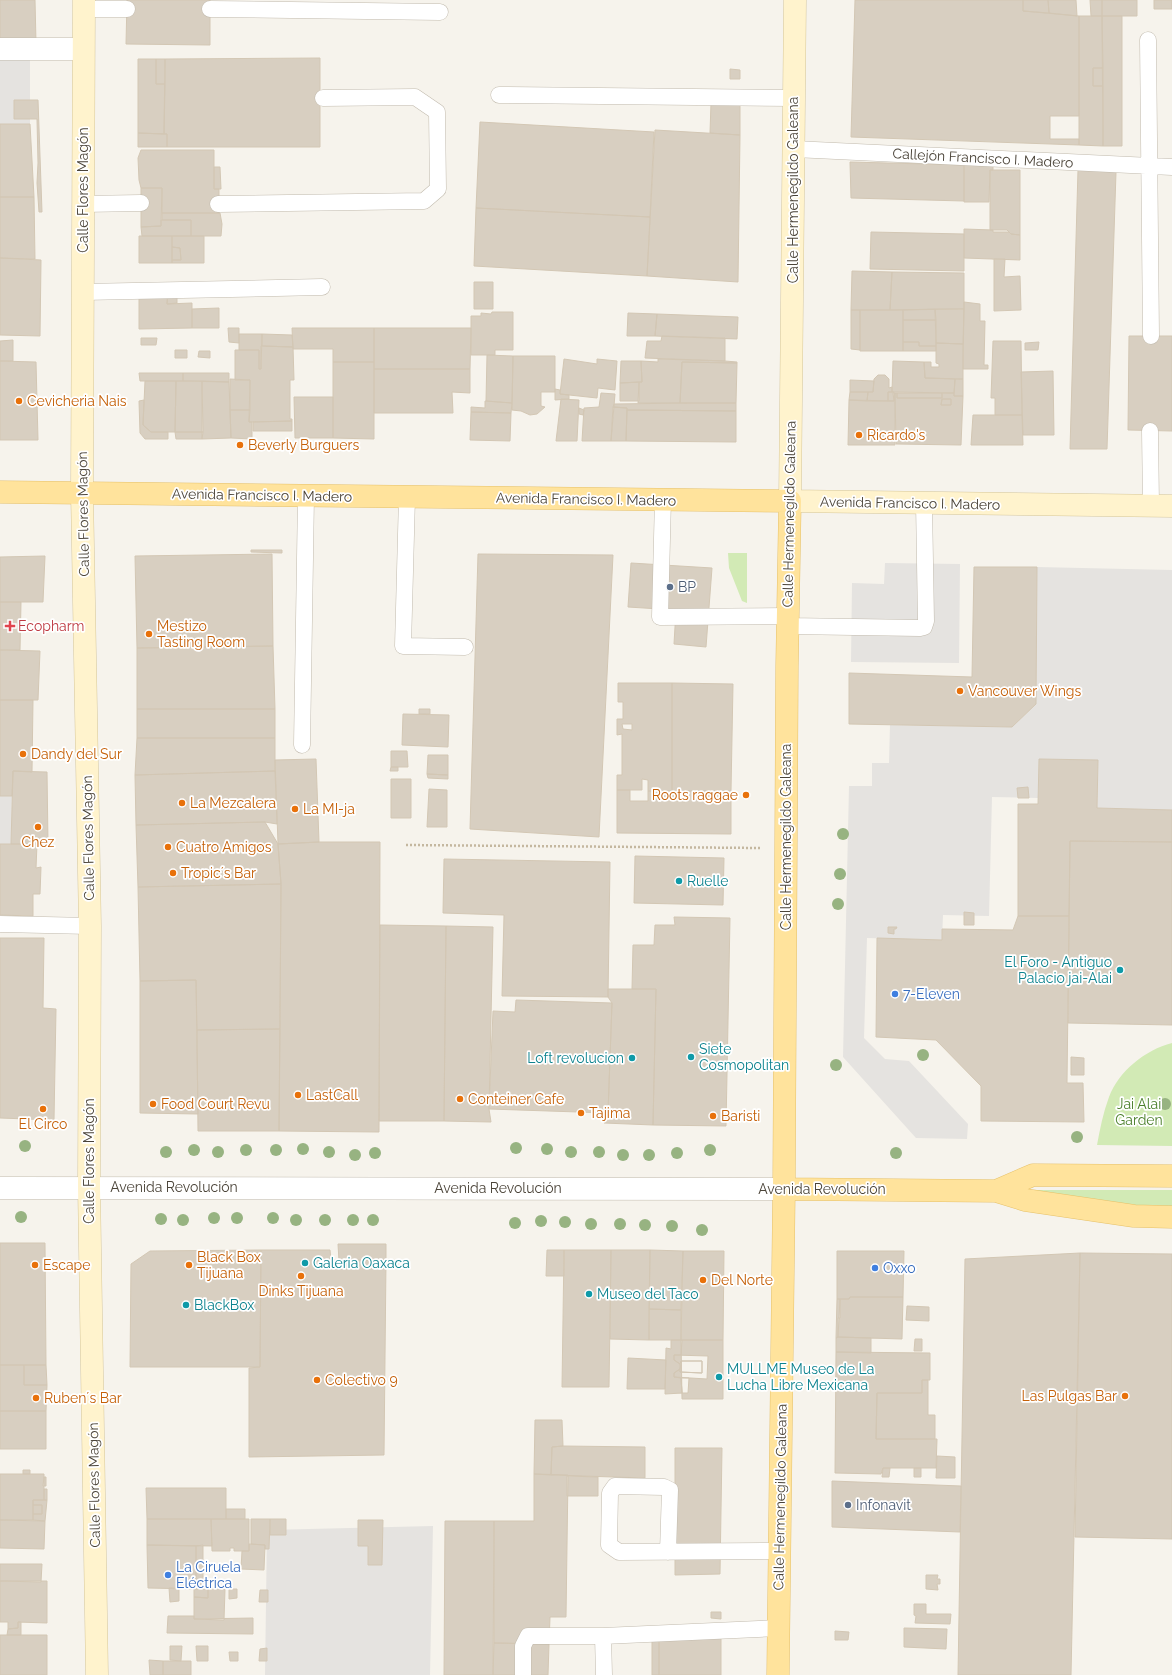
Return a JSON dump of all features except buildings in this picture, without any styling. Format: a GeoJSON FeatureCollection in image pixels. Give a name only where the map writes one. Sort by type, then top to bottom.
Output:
{"type":"FeatureCollection","features":[{"type":"Feature","properties":{"kind":"main road","name":"Avenida Francisco I. Madero"},"geometry":{"type":"LineString","coordinates":[[0,492],[790,501]]}},
{"type":"Feature","properties":{"kind":"main road","name":"Calle Hermenegildo Galeana"},"geometry":{"type":"LineString","coordinates":[[778,1675],[790,501]]}},
{"type":"Feature","properties":{"kind":"main road","name":"Avenida Revolución"},"geometry":{"type":"LineString","coordinates":[[996,1191],[1034,1175],[1172,1176]]}},
{"type":"Feature","properties":{"kind":"main road","name":"Avenida Revolución"},"geometry":{"type":"LineString","coordinates":[[784,1189],[996,1191],[1025,1200],[1134,1216],[1172,1217]]}},
{"type":"Feature","properties":{"kind":"street","name":"Calle Hermenegildo Galeana"},"geometry":{"type":"LineString","coordinates":[[790,501],[795,0]]}},
{"type":"Feature","properties":{"kind":"street","name":"Calle Flores Magón"},"geometry":{"type":"LineString","coordinates":[[84,5],[82,494],[90,926],[89,1187],[97,1675]]}},
{"type":"Feature","properties":{"kind":"street"},"geometry":{"type":"LineString","coordinates":[[0,49],[83,49]]}},
{"type":"Feature","properties":{"kind":"street","name":"Avenida Francisco I. Madero"},"geometry":{"type":"LineString","coordinates":[[790,501],[1162,505]]}},
{"type":"Feature","properties":{"kind":"street","name":"Avenida Revolución"},"geometry":{"type":"LineString","coordinates":[[0,1188],[784,1189]]}},
{"type":"Feature","properties":{"kind":"lane"},"geometry":{"type":"LineString","coordinates":[[84,5],[127,9]]}},
{"type":"Feature","properties":{"kind":"lane"},"geometry":{"type":"LineString","coordinates":[[210,9],[440,12]]}},
{"type":"Feature","properties":{"kind":"lane"},"geometry":{"type":"LineString","coordinates":[[1148,40],[1151,336]]}},
{"type":"Feature","properties":{"kind":"lane"},"geometry":{"type":"LineString","coordinates":[[499,95],[793,98]]}},
{"type":"Feature","properties":{"kind":"lane"},"geometry":{"type":"LineString","coordinates":[[218,204],[424,201],[438,189],[437,112],[415,97],[323,98]]}},
{"type":"Feature","properties":{"kind":"lane","name":"Callejón Francisco I. Madero"},"geometry":{"type":"LineString","coordinates":[[794,149],[1172,167]]}},
{"type":"Feature","properties":{"kind":"lane"},"geometry":{"type":"LineString","coordinates":[[83,204],[141,203]]}},
{"type":"Feature","properties":{"kind":"lane"},"geometry":{"type":"LineString","coordinates":[[82,292],[322,287]]}},
{"type":"Feature","properties":{"kind":"lane"},"geometry":{"type":"LineString","coordinates":[[1150,431],[1162,505]]}},
{"type":"Feature","properties":{"kind":"lane"},"geometry":{"type":"LineString","coordinates":[[302,745],[306,496]]}},
{"type":"Feature","properties":{"kind":"lane"},"geometry":{"type":"LineString","coordinates":[[407,497],[403,646],[465,646]]}},
{"type":"Feature","properties":{"kind":"lane"},"geometry":{"type":"LineString","coordinates":[[663,499],[660,617],[788,621],[920,628],[924,627],[926,621],[924,503]]}},
{"type":"Feature","properties":{"kind":"lane"},"geometry":{"type":"LineString","coordinates":[[0,924],[90,926]]}},
{"type":"Feature","properties":{"kind":"lane"},"geometry":{"type":"LineString","coordinates":[[668,1552],[670,1490],[664,1486],[615,1486],[610,1493],[609,1545],[619,1552],[668,1552],[779,1551]]}},
{"type":"Feature","properties":{"kind":"lane"},"geometry":{"type":"LineString","coordinates":[[523,1675],[523,1646],[528,1636],[603,1636],[778,1628]]}},
{"type":"Feature","properties":{"kind":"lane"},"geometry":{"type":"LineString","coordinates":[[603,1636],[604,1675]]}},
{"type":"Feature","properties":{"kind":"path"},"geometry":{"type":"LineString","coordinates":[[406,845],[786,849]]}},
{"type":"Feature","properties":{"kind":"green space"},"geometry":{"type":"Polygon","coordinates":[[[728,553],[747,553],[747,603],[742,601],[729,568],[728,553]]]}},
{"type":"Feature","properties":{"kind":"green space","name":"Jai Alai Garden"},"geometry":{"type":"Polygon","coordinates":[[[1172,1043],[1172,1146],[1097,1145],[1109,1097],[1119,1079],[1126,1070],[1143,1056],[1162,1046],[1172,1043]]]}},
{"type":"Feature","properties":{"kind":"green space"},"geometry":{"type":"Polygon","coordinates":[[[1037,1190],[1172,1190],[1172,1209],[1149,1208],[1036,1194],[1037,1190]]]}},
{"type":"Feature","properties":{"kind":"shaded area"},"geometry":{"type":"Polygon","coordinates":[[[0,52],[30,52],[30,124],[0,124],[0,52]]]}},
{"type":"Feature","properties":{"kind":"shaded area"},"geometry":{"type":"Polygon","coordinates":[[[885,563],[960,564],[959,663],[851,662],[852,583],[884,584],[885,563]]]}},
{"type":"Feature","properties":{"kind":"shaded area"},"geometry":{"type":"Polygon","coordinates":[[[1037,567],[1172,570],[1172,810],[1097,808],[1098,760],[1039,759],[1038,798],[992,797],[989,916],[943,915],[942,940],[867,938],[864,1038],[885,1059],[909,1061],[968,1124],[967,1139],[916,1138],[843,1057],[849,786],[872,786],[872,763],[889,763],[890,725],[1012,727],[1036,704],[1037,567]]]}},
{"type":"Feature","properties":{"kind":"shaded area"},"geometry":{"type":"Polygon","coordinates":[[[0,796],[12,796],[11,844],[0,844],[0,796]]]}},
{"type":"Feature","properties":{"kind":"shaded area"},"geometry":{"type":"Polygon","coordinates":[[[433,1526],[430,1675],[265,1675],[267,1530],[433,1526]]]}},
{"type":"Feature","properties":{"kind":"place","name":"Cevicheria Nais"},"geometry":{"type":"Point","coordinates":[19,401]}},
{"type":"Feature","properties":{"kind":"place","name":"Ricardo's"},"geometry":{"type":"Point","coordinates":[859,435]}},
{"type":"Feature","properties":{"kind":"place","name":"Beverly Burguers"},"geometry":{"type":"Point","coordinates":[240,445]}},
{"type":"Feature","properties":{"kind":"place","name":"BP"},"geometry":{"type":"Point","coordinates":[670,587]}},
{"type":"Feature","properties":{"kind":"place","name":"Ecopharm"},"geometry":{"type":"Point","coordinates":[10,626]}},
{"type":"Feature","properties":{"kind":"place","name":"Mestizo Tasting Room"},"geometry":{"type":"Point","coordinates":[149,634]}},
{"type":"Feature","properties":{"kind":"place","name":"Vancouver Wings"},"geometry":{"type":"Point","coordinates":[960,691]}},
{"type":"Feature","properties":{"kind":"place","name":"Dandy del Sur"},"geometry":{"type":"Point","coordinates":[23,754]}},
{"type":"Feature","properties":{"kind":"place","name":"Roots raggae"},"geometry":{"type":"Point","coordinates":[746,795]}},
{"type":"Feature","properties":{"kind":"place","name":"La Mezcalera"},"geometry":{"type":"Point","coordinates":[182,803]}},
{"type":"Feature","properties":{"kind":"place","name":"La MI-ja"},"geometry":{"type":"Point","coordinates":[295,809]}},
{"type":"Feature","properties":{"kind":"place","name":"Chez"},"geometry":{"type":"Point","coordinates":[38,827]}},
{"type":"Feature","properties":{"kind":"place","name":"Cuatro Amigos"},"geometry":{"type":"Point","coordinates":[168,847]}},
{"type":"Feature","properties":{"kind":"place","name":"Tropic´s Bar"},"geometry":{"type":"Point","coordinates":[173,873]}},
{"type":"Feature","properties":{"kind":"place","name":"Ruelle"},"geometry":{"type":"Point","coordinates":[679,881]}},
{"type":"Feature","properties":{"kind":"place","name":"El Foro - Antiguo Palacio jai-Alai"},"geometry":{"type":"Point","coordinates":[1120,970]}},
{"type":"Feature","properties":{"kind":"place","name":"7-Eleven"},"geometry":{"type":"Point","coordinates":[895,994]}},
{"type":"Feature","properties":{"kind":"place","name":"Siete Cosmopolitan"},"geometry":{"type":"Point","coordinates":[691,1057]}},
{"type":"Feature","properties":{"kind":"place","name":"Loft revolucion"},"geometry":{"type":"Point","coordinates":[632,1058]}},
{"type":"Feature","properties":{"kind":"place","name":"LastCall"},"geometry":{"type":"Point","coordinates":[298,1095]}},
{"type":"Feature","properties":{"kind":"place","name":"Conteiner Cafe"},"geometry":{"type":"Point","coordinates":[460,1099]}},
{"type":"Feature","properties":{"kind":"place","name":"Food Court Revu"},"geometry":{"type":"Point","coordinates":[153,1104]}},
{"type":"Feature","properties":{"kind":"place","name":"El Circo"},"geometry":{"type":"Point","coordinates":[43,1109]}},
{"type":"Feature","properties":{"kind":"place","name":"Tajima"},"geometry":{"type":"Point","coordinates":[581,1113]}},
{"type":"Feature","properties":{"kind":"place","name":"Baristi"},"geometry":{"type":"Point","coordinates":[713,1116]}},
{"type":"Feature","properties":{"kind":"place","name":"Galeria Oaxaca"},"geometry":{"type":"Point","coordinates":[305,1263]}},
{"type":"Feature","properties":{"kind":"place","name":"Escape"},"geometry":{"type":"Point","coordinates":[35,1265]}},
{"type":"Feature","properties":{"kind":"place","name":"Black Box Tijuana"},"geometry":{"type":"Point","coordinates":[189,1265]}},
{"type":"Feature","properties":{"kind":"place","name":"Oxxo"},"geometry":{"type":"Point","coordinates":[875,1268]}},
{"type":"Feature","properties":{"kind":"place","name":"Dinks Tijuana"},"geometry":{"type":"Point","coordinates":[301,1276]}},
{"type":"Feature","properties":{"kind":"place","name":"Del Norte"},"geometry":{"type":"Point","coordinates":[703,1280]}},
{"type":"Feature","properties":{"kind":"place","name":"Museo del Taco"},"geometry":{"type":"Point","coordinates":[589,1294]}},
{"type":"Feature","properties":{"kind":"place","name":"BlackBox"},"geometry":{"type":"Point","coordinates":[186,1305]}},
{"type":"Feature","properties":{"kind":"place","name":"MULLME Museo de La Lucha Libre Mexicana"},"geometry":{"type":"Point","coordinates":[719,1377]}},
{"type":"Feature","properties":{"kind":"place","name":"Colectivo 9"},"geometry":{"type":"Point","coordinates":[317,1380]}},
{"type":"Feature","properties":{"kind":"place","name":"Las Pulgas Bar"},"geometry":{"type":"Point","coordinates":[1125,1396]}},
{"type":"Feature","properties":{"kind":"place","name":"Ruben´s Bar"},"geometry":{"type":"Point","coordinates":[36,1398]}},
{"type":"Feature","properties":{"kind":"place","name":"Infonavit"},"geometry":{"type":"Point","coordinates":[848,1505]}},
{"type":"Feature","properties":{"kind":"place","name":"La Ciruela Eléctrica"},"geometry":{"type":"Point","coordinates":[168,1575]}}]}
